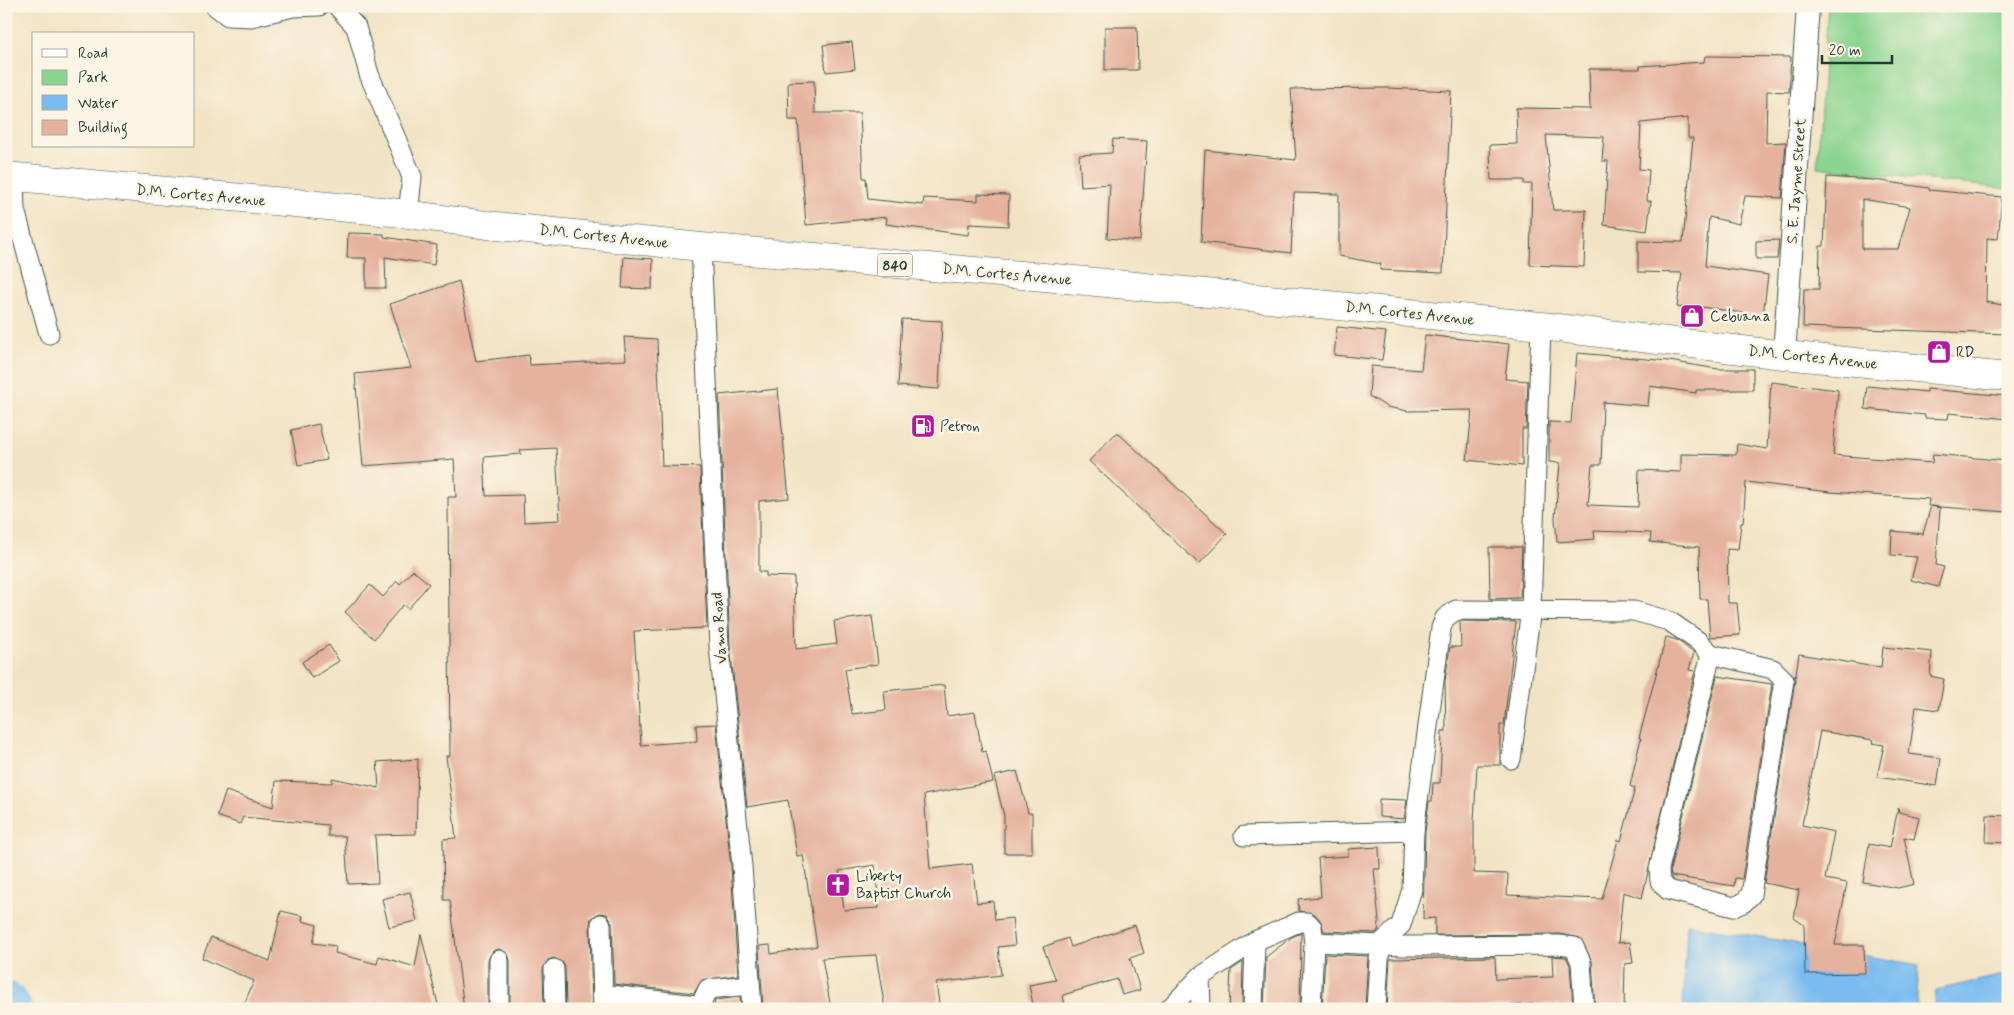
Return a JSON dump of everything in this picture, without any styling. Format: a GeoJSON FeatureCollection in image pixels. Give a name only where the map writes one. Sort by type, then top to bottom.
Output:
{"type":"FeatureCollection","features":[{"type":"Feature","properties":{"kind":"highway","name":"D.M. Cortes Avenue"},"geometry":{"type":"LineString","coordinates":[[10,177],[408,215],[701,247],[1064,279],[1541,326],[1784,355],[2008,377]]}},
{"type":"Feature","properties":{"kind":"street"},"geometry":{"type":"LineString","coordinates":[[215,6],[228,16],[251,17],[293,7],[319,6]]}},
{"type":"Feature","properties":{"kind":"street"},"geometry":{"type":"LineString","coordinates":[[337,6],[356,27],[369,74],[412,177],[408,215]]}},
{"type":"Feature","properties":{"kind":"street","name":"S. E. Jayme Street"},"geometry":{"type":"LineString","coordinates":[[1784,355],[1808,6]]}},
{"type":"Feature","properties":{"kind":"street"},"geometry":{"type":"LineString","coordinates":[[10,177],[15,210],[49,334]]}},
{"type":"Feature","properties":{"kind":"street","name":"Vamo Road"},"geometry":{"type":"LineString","coordinates":[[701,247],[719,647],[742,866],[752,1009]]}},
{"type":"Feature","properties":{"kind":"street"},"geometry":{"type":"LineString","coordinates":[[1510,759],[1530,609],[1541,326]]}},
{"type":"Feature","properties":{"kind":"street"},"geometry":{"type":"LineString","coordinates":[[1376,1009],[1380,944],[1401,925],[1407,911],[1412,889],[1414,831],[1441,628],[1445,618],[1456,610],[1634,611],[1669,621],[1698,641],[1711,654],[1773,669],[1784,680],[1751,895],[1743,903],[1734,907],[1668,890],[1660,880],[1659,869],[1711,654]]}},
{"type":"Feature","properties":{"kind":"street"},"geometry":{"type":"LineString","coordinates":[[1244,836],[1414,831]]}},
{"type":"Feature","properties":{"kind":"street"},"geometry":{"type":"LineString","coordinates":[[1169,1009],[1200,977],[1255,941],[1299,922],[1307,922],[1312,927],[1314,942],[1311,1009]]}},
{"type":"Feature","properties":{"kind":"street"},"geometry":{"type":"LineString","coordinates":[[601,924],[602,1001],[702,1008],[708,989],[750,985]]}},
{"type":"Feature","properties":{"kind":"street"},"geometry":{"type":"LineString","coordinates":[[1253,1009],[1255,941]]}},
{"type":"Feature","properties":{"kind":"street"},"geometry":{"type":"LineString","coordinates":[[1314,942],[1404,946],[1558,945],[1574,948],[1581,962],[1584,1009]]}},
{"type":"Feature","properties":{"kind":"street"},"geometry":{"type":"LineString","coordinates":[[499,960],[499,1009]]}},
{"type":"Feature","properties":{"kind":"street"},"geometry":{"type":"LineString","coordinates":[[554,969],[555,1009]]}},
{"type":"Feature","properties":{"kind":"street"},"geometry":{"type":"LineString","coordinates":[[1200,977],[1200,1009]]}},
{"type":"Feature","properties":{"kind":"green space"},"geometry":{"type":"Polygon","coordinates":[[[1828,6],[2008,6],[2008,189],[1817,167],[1828,6]]]}},
{"type":"Feature","properties":{"kind":"water"},"geometry":{"type":"Polygon","coordinates":[[[1687,924],[1919,965],[1916,1009],[1683,1009],[1687,924]]]}},
{"type":"Feature","properties":{"kind":"water"},"geometry":{"type":"Polygon","coordinates":[[[2008,974],[2008,1009],[1935,1009],[1936,990],[2008,974]]]}},
{"type":"Feature","properties":{"kind":"building"},"geometry":{"type":"Polygon","coordinates":[[[1105,27],[1137,27],[1138,70],[1105,70],[1105,27]]]}},
{"type":"Feature","properties":{"kind":"building"},"geometry":{"type":"Polygon","coordinates":[[[852,42],[855,69],[826,72],[823,45],[852,42]]]}},
{"type":"Feature","properties":{"kind":"building"},"geometry":{"type":"Polygon","coordinates":[[[1705,56],[1791,57],[1789,92],[1767,91],[1766,143],[1786,142],[1782,198],[1745,196],[1739,224],[1709,217],[1705,266],[1768,275],[1763,316],[1702,307],[1702,310],[1677,307],[1682,273],[1638,272],[1638,241],[1683,242],[1693,138],[1688,138],[1688,118],[1641,123],[1639,169],[1649,170],[1647,201],[1651,201],[1647,231],[1604,225],[1608,161],[1602,161],[1604,137],[1546,135],[1553,210],[1586,210],[1584,267],[1530,265],[1532,184],[1524,184],[1524,180],[1491,180],[1490,145],[1517,144],[1516,108],[1590,109],[1589,69],[1640,69],[1640,66],[1704,62],[1705,56]]]}},
{"type":"Feature","properties":{"kind":"building"},"geometry":{"type":"Polygon","coordinates":[[[814,81],[815,113],[860,113],[863,178],[866,178],[868,199],[923,205],[924,198],[978,201],[978,194],[1009,195],[1008,226],[969,224],[968,235],[886,224],[887,217],[806,225],[798,120],[789,120],[788,82],[814,81]]]}},
{"type":"Feature","properties":{"kind":"building"},"geometry":{"type":"Polygon","coordinates":[[[1388,88],[1451,91],[1443,273],[1380,270],[1381,264],[1339,256],[1339,194],[1294,193],[1291,253],[1201,242],[1205,150],[1296,160],[1291,89],[1388,88]]]}},
{"type":"Feature","properties":{"kind":"building"},"geometry":{"type":"Polygon","coordinates":[[[1113,139],[1147,141],[1140,241],[1107,238],[1110,184],[1081,186],[1079,155],[1112,153],[1113,139]]]}},
{"type":"Feature","properties":{"kind":"building"},"geometry":{"type":"Polygon","coordinates":[[[1827,177],[1874,180],[1929,188],[1929,190],[2002,197],[1998,239],[1987,238],[1986,302],[2008,306],[2008,334],[1803,327],[1804,289],[1819,289],[1820,246],[1824,246],[1827,177]],[[1862,199],[1862,249],[1898,249],[1910,207],[1862,199]]]}},
{"type":"Feature","properties":{"kind":"building"},"geometry":{"type":"Polygon","coordinates":[[[348,233],[384,234],[384,237],[437,245],[434,265],[385,257],[386,288],[366,288],[366,258],[347,258],[348,233]]]}},
{"type":"Feature","properties":{"kind":"building"},"geometry":{"type":"Polygon","coordinates":[[[1779,240],[1777,259],[1756,259],[1756,241],[1779,240]]]}},
{"type":"Feature","properties":{"kind":"building"},"geometry":{"type":"Polygon","coordinates":[[[624,257],[653,259],[652,289],[622,288],[624,257]]]}},
{"type":"Feature","properties":{"kind":"building"},"geometry":{"type":"Polygon","coordinates":[[[459,281],[476,361],[529,355],[530,365],[626,360],[624,337],[657,339],[662,466],[700,467],[707,628],[634,631],[641,745],[697,741],[696,725],[716,724],[731,867],[738,975],[702,980],[694,993],[614,984],[612,923],[607,914],[600,913],[591,918],[590,924],[592,1009],[566,1009],[565,968],[563,963],[554,958],[548,960],[543,969],[544,1009],[510,1009],[510,960],[508,954],[499,949],[493,951],[488,960],[488,1009],[464,1009],[450,900],[444,900],[443,839],[456,838],[446,756],[450,756],[448,497],[456,497],[454,459],[363,466],[355,374],[411,368],[390,304],[459,281]],[[556,448],[520,450],[521,454],[484,457],[486,496],[523,495],[524,522],[560,520],[556,448]]]}},
{"type":"Feature","properties":{"kind":"building"},"geometry":{"type":"Polygon","coordinates":[[[902,319],[942,321],[939,389],[898,386],[902,319]]]}},
{"type":"Feature","properties":{"kind":"building"},"geometry":{"type":"Polygon","coordinates":[[[1337,327],[1386,332],[1382,360],[1334,355],[1337,327]]]}},
{"type":"Feature","properties":{"kind":"building"},"geometry":{"type":"Polygon","coordinates":[[[1425,335],[1509,344],[1505,379],[1528,381],[1526,429],[1522,429],[1522,466],[1467,460],[1472,410],[1408,411],[1387,407],[1369,396],[1371,366],[1421,370],[1425,335]]]}},
{"type":"Feature","properties":{"kind":"building"},"geometry":{"type":"Polygon","coordinates":[[[1577,353],[1669,361],[1718,369],[1753,369],[1753,390],[1696,390],[1696,393],[1650,386],[1648,406],[1603,402],[1601,465],[1592,465],[1588,505],[1638,507],[1639,470],[1681,472],[1681,454],[1736,455],[1737,444],[1767,449],[1771,382],[1838,390],[1833,455],[1932,463],[1933,454],[2008,461],[2008,512],[1928,506],[1929,499],[1830,492],[1746,482],[1743,523],[1741,523],[1738,550],[1727,549],[1728,603],[1737,603],[1740,635],[1710,637],[1707,599],[1700,599],[1699,547],[1650,542],[1651,533],[1594,531],[1595,539],[1557,542],[1555,518],[1560,463],[1549,462],[1549,422],[1571,423],[1577,353]]]}},
{"type":"Feature","properties":{"kind":"building"},"geometry":{"type":"Polygon","coordinates":[[[1867,386],[1927,392],[1927,389],[2008,396],[2008,419],[1949,413],[1948,419],[1925,418],[1925,415],[1865,409],[1867,386]]]}},
{"type":"Feature","properties":{"kind":"building"},"geometry":{"type":"Polygon","coordinates":[[[778,389],[789,498],[759,501],[759,572],[766,572],[766,576],[794,577],[796,649],[837,644],[834,621],[872,616],[878,664],[845,669],[852,714],[886,710],[884,691],[944,685],[947,716],[975,712],[982,752],[986,751],[993,782],[924,795],[930,869],[972,864],[977,903],[993,901],[995,920],[1012,918],[1015,945],[998,947],[1001,975],[936,983],[940,1009],[885,1009],[876,955],[822,958],[831,1009],[763,1009],[759,946],[770,945],[771,954],[817,946],[803,855],[797,856],[788,800],[747,807],[730,646],[719,395],[778,389]],[[875,865],[839,871],[844,910],[879,908],[875,865]]]}},
{"type":"Feature","properties":{"kind":"building"},"geometry":{"type":"Polygon","coordinates":[[[319,424],[327,460],[298,465],[291,430],[319,424]]]}},
{"type":"Feature","properties":{"kind":"building"},"geometry":{"type":"Polygon","coordinates":[[[1117,432],[1227,534],[1199,564],[1089,461],[1117,432]]]}},
{"type":"Feature","properties":{"kind":"building"},"geometry":{"type":"Polygon","coordinates":[[[1931,506],[1940,508],[1936,565],[1944,567],[1938,587],[1911,580],[1917,557],[1891,555],[1892,531],[1923,534],[1931,506]]]}},
{"type":"Feature","properties":{"kind":"building"},"geometry":{"type":"Polygon","coordinates":[[[1489,547],[1522,547],[1520,598],[1490,599],[1489,547]]]}},
{"type":"Feature","properties":{"kind":"building"},"geometry":{"type":"Polygon","coordinates":[[[413,570],[429,584],[408,609],[403,605],[374,639],[345,612],[370,585],[383,597],[397,581],[400,584],[413,570]]]}},
{"type":"Feature","properties":{"kind":"building"},"geometry":{"type":"Polygon","coordinates":[[[1460,621],[1516,622],[1504,725],[1500,725],[1500,765],[1477,765],[1474,821],[1474,873],[1508,874],[1507,895],[1602,899],[1618,840],[1621,841],[1635,788],[1630,786],[1641,738],[1639,738],[1666,637],[1677,640],[1694,653],[1689,670],[1695,671],[1642,898],[1623,892],[1618,943],[1630,942],[1633,963],[1625,964],[1624,1009],[1595,1009],[1592,961],[1580,938],[1559,934],[1435,935],[1435,918],[1423,919],[1425,832],[1429,801],[1432,801],[1433,783],[1440,783],[1442,731],[1446,731],[1445,681],[1450,647],[1461,647],[1460,621]]]}},
{"type":"Feature","properties":{"kind":"building"},"geometry":{"type":"Polygon","coordinates":[[[329,645],[339,661],[312,678],[302,662],[329,645]]]}},
{"type":"Feature","properties":{"kind":"building"},"geometry":{"type":"Polygon","coordinates":[[[1883,647],[1932,652],[1930,676],[1944,679],[1939,710],[1916,707],[1909,754],[1941,758],[1937,786],[1877,777],[1884,745],[1872,743],[1873,740],[1820,731],[1802,825],[1834,832],[1825,879],[1847,883],[1835,945],[1864,945],[1865,973],[1805,974],[1804,925],[1794,918],[1799,890],[1764,883],[1799,654],[1881,668],[1883,647]]]}},
{"type":"Feature","properties":{"kind":"building"},"geometry":{"type":"Polygon","coordinates":[[[1717,676],[1772,684],[1742,879],[1735,878],[1734,886],[1671,876],[1670,870],[1717,676]]]}},
{"type":"Feature","properties":{"kind":"building"},"geometry":{"type":"Polygon","coordinates":[[[418,759],[416,834],[375,835],[378,883],[348,884],[345,836],[328,836],[328,825],[243,817],[240,824],[217,816],[226,791],[273,807],[276,781],[332,783],[332,778],[379,788],[377,762],[418,759]]]}},
{"type":"Feature","properties":{"kind":"building"},"geometry":{"type":"Polygon","coordinates":[[[1017,771],[1028,813],[1032,813],[1032,853],[1004,853],[1004,816],[994,776],[1017,771]]]}},
{"type":"Feature","properties":{"kind":"building"},"geometry":{"type":"Polygon","coordinates":[[[1379,799],[1407,800],[1404,819],[1379,817],[1379,799]]]}},
{"type":"Feature","properties":{"kind":"building"},"geometry":{"type":"Polygon","coordinates":[[[1898,808],[1899,812],[1919,817],[1914,839],[1904,837],[1914,884],[1898,888],[1863,882],[1869,844],[1890,848],[1898,808]]]}},
{"type":"Feature","properties":{"kind":"building"},"geometry":{"type":"Polygon","coordinates":[[[1987,815],[2008,816],[2008,843],[1986,842],[1987,815]]]}},
{"type":"Feature","properties":{"kind":"building"},"geometry":{"type":"Polygon","coordinates":[[[1379,847],[1380,869],[1374,869],[1379,922],[1378,931],[1375,933],[1324,931],[1320,920],[1315,914],[1299,911],[1298,899],[1321,897],[1318,858],[1348,856],[1348,849],[1379,847]]]}},
{"type":"Feature","properties":{"kind":"building"},"geometry":{"type":"Polygon","coordinates":[[[410,892],[417,921],[389,927],[382,899],[410,892]]]}},
{"type":"Feature","properties":{"kind":"building"},"geometry":{"type":"Polygon","coordinates":[[[281,911],[303,916],[302,921],[317,925],[313,943],[336,946],[335,953],[377,964],[379,956],[415,967],[421,934],[439,1009],[409,1006],[408,1009],[255,1009],[244,1004],[254,981],[202,958],[211,937],[270,961],[281,911]]]}},
{"type":"Feature","properties":{"kind":"building"},"geometry":{"type":"Polygon","coordinates":[[[1135,925],[1144,953],[1130,958],[1140,990],[1122,995],[1117,979],[1063,995],[1065,1007],[1034,1009],[1029,985],[1056,980],[1043,947],[1068,938],[1071,947],[1135,925]]]}},
{"type":"Feature","properties":{"kind":"building"},"geometry":{"type":"Polygon","coordinates":[[[1301,933],[1300,1009],[1264,1009],[1266,957],[1292,937],[1301,933]]]}},
{"type":"Feature","properties":{"kind":"building"},"geometry":{"type":"Polygon","coordinates":[[[1325,954],[1368,956],[1365,1009],[1322,1009],[1325,954]]]}},
{"type":"Feature","properties":{"kind":"building"},"geometry":{"type":"Polygon","coordinates":[[[1552,956],[1566,957],[1570,965],[1573,1006],[1560,1007],[1560,1004],[1531,1004],[1472,1008],[1435,1006],[1435,1009],[1387,1009],[1390,959],[1495,957],[1496,979],[1553,977],[1552,956]]]}},
{"type":"Feature","properties":{"kind":"building"},"geometry":{"type":"Polygon","coordinates":[[[1243,962],[1242,1009],[1229,1009],[1231,970],[1243,962]]]}},
{"type":"Feature","properties":{"kind":"building"},"geometry":{"type":"Polygon","coordinates":[[[740,997],[741,1009],[714,1009],[715,1000],[740,997]]]}},
{"type":"Feature","properties":{"kind":"waterway"},"geometry":{"type":"LineString","coordinates":[[6,1002],[11,1009]]}},
{"type":"Feature","properties":{"kind":"place","name":"Cebuana"},"geometry":{"type":"Point","coordinates":[1692,316]}},
{"type":"Feature","properties":{"kind":"place","name":"RD"},"geometry":{"type":"Point","coordinates":[1939,352]}},
{"type":"Feature","properties":{"kind":"place","name":"Petron"},"geometry":{"type":"Point","coordinates":[923,426]}},
{"type":"Feature","properties":{"kind":"place","name":"Liberty Baptist Church"},"geometry":{"type":"Point","coordinates":[838,885]}}]}
